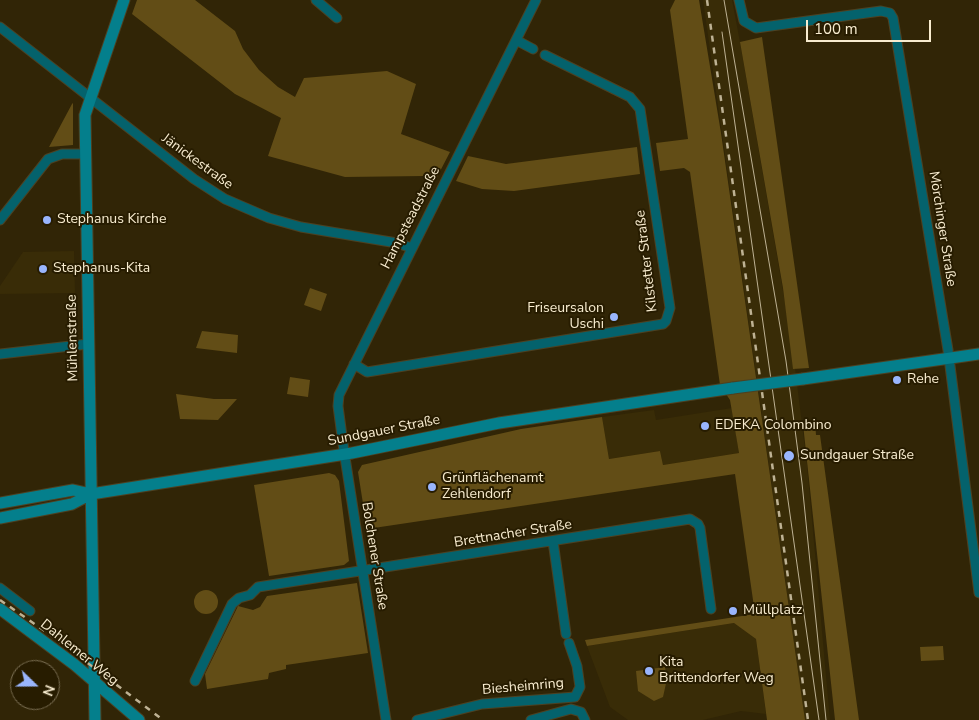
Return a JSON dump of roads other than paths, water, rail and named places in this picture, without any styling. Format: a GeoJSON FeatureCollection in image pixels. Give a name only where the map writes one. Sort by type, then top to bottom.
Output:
{"type":"FeatureCollection","features":[{"type":"Feature","properties":{"kind":"street","name":"Mühlenstraße"},"geometry":{"type":"LineString","coordinates":[[95,720],[85,115],[124,0]]}},
{"type":"Feature","properties":{"kind":"street"},"geometry":{"type":"LineString","coordinates":[[316,0],[337,18]]}},
{"type":"Feature","properties":{"kind":"street","name":"Hampsteadstraße"},"geometry":{"type":"LineString","coordinates":[[344,454],[338,406],[339,395],[536,0]]}},
{"type":"Feature","properties":{"kind":"street","name":"Mörchinger Straße"},"geometry":{"type":"LineString","coordinates":[[739,0],[744,21],[749,26],[756,28],[881,11],[892,15],[949,358],[979,593]]}},
{"type":"Feature","properties":{"kind":"street","name":"Jänickestraße"},"geometry":{"type":"LineString","coordinates":[[0,28],[210,191],[231,202],[301,227],[397,243],[412,248]]}},
{"type":"Feature","properties":{"kind":"street"},"geometry":{"type":"LineString","coordinates":[[516,40],[533,49]]}},
{"type":"Feature","properties":{"kind":"street","name":"Kilstetter Straße"},"geometry":{"type":"LineString","coordinates":[[354,364],[367,372],[662,324],[666,321],[670,308],[640,109],[630,97],[545,55]]}},
{"type":"Feature","properties":{"kind":"street"},"geometry":{"type":"LineString","coordinates":[[1,216],[48,159],[62,154],[85,154]]}},
{"type":"Feature","properties":{"kind":"street"},"geometry":{"type":"LineString","coordinates":[[0,354],[88,344]]}},
{"type":"Feature","properties":{"kind":"street","name":"Sundgauer Straße"},"geometry":{"type":"LineString","coordinates":[[0,518],[72,504],[91,494],[344,454],[499,423],[979,354]]}},
{"type":"Feature","properties":{"kind":"street","name":"Bolchener Straße"},"geometry":{"type":"LineString","coordinates":[[344,454],[386,720]]}},
{"type":"Feature","properties":{"kind":"street","name":"Sundgauer Straße"},"geometry":{"type":"LineString","coordinates":[[0,503],[74,490],[91,494]]}},
{"type":"Feature","properties":{"kind":"street","name":"Brettnacher Straße"},"geometry":{"type":"LineString","coordinates":[[194,681],[232,604],[239,598],[250,595],[258,587],[690,519],[700,528],[711,609]]}},
{"type":"Feature","properties":{"kind":"street","name":"Biesheimring"},"geometry":{"type":"LineString","coordinates":[[417,720],[482,704],[575,697],[580,687],[577,666],[567,639],[553,541]]}},
{"type":"Feature","properties":{"kind":"street","name":"Dahlemer Weg"},"geometry":{"type":"LineString","coordinates":[[0,588],[30,611]]}},
{"type":"Feature","properties":{"kind":"street","name":"Dahlemer Weg"},"geometry":{"type":"LineString","coordinates":[[0,609],[68,660],[139,720]]}},
{"type":"Feature","properties":{"kind":"street"},"geometry":{"type":"LineString","coordinates":[[530,720],[570,709],[581,712],[585,720]]}},
{"type":"Feature","properties":{"kind":"tram line"},"geometry":{"type":"LineString","coordinates":[[724,0],[786,361],[802,483],[826,720]]}},
{"type":"Feature","properties":{"kind":"tram line"},"geometry":{"type":"LineString","coordinates":[[722,32],[819,720]]}},
{"type":"Feature","properties":{"kind":"railway"},"geometry":{"type":"LineString","coordinates":[[707,0],[808,720]]}},
{"type":"Feature","properties":{"kind":"railway"},"geometry":{"type":"LineString","coordinates":[[0,600],[52,636],[163,720]]}},
{"type":"Feature","properties":{"kind":"place","name":"Stephanus Kirche"},"geometry":{"type":"Point","coordinates":[47,220]}},
{"type":"Feature","properties":{"kind":"place","name":"Stephanus-Kita"},"geometry":{"type":"Point","coordinates":[43,269]}},
{"type":"Feature","properties":{"kind":"place","name":"Friseursalon Uschi"},"geometry":{"type":"Point","coordinates":[614,317]}},
{"type":"Feature","properties":{"kind":"place","name":"Rehe"},"geometry":{"type":"Point","coordinates":[897,380]}},
{"type":"Feature","properties":{"kind":"place","name":"EDEKA Colombino"},"geometry":{"type":"Point","coordinates":[705,426]}},
{"type":"Feature","properties":{"kind":"place","name":"Sundgauer Straße"},"geometry":{"type":"Point","coordinates":[789,456]}},
{"type":"Feature","properties":{"kind":"place","name":"Grünflächenamt Zehlendorf"},"geometry":{"type":"Point","coordinates":[432,487]}},
{"type":"Feature","properties":{"kind":"place","name":"Müllplatz"},"geometry":{"type":"Point","coordinates":[733,611]}},
{"type":"Feature","properties":{"kind":"place","name":"Kita Brittendorfer Weg"},"geometry":{"type":"Point","coordinates":[649,671]}}]}
